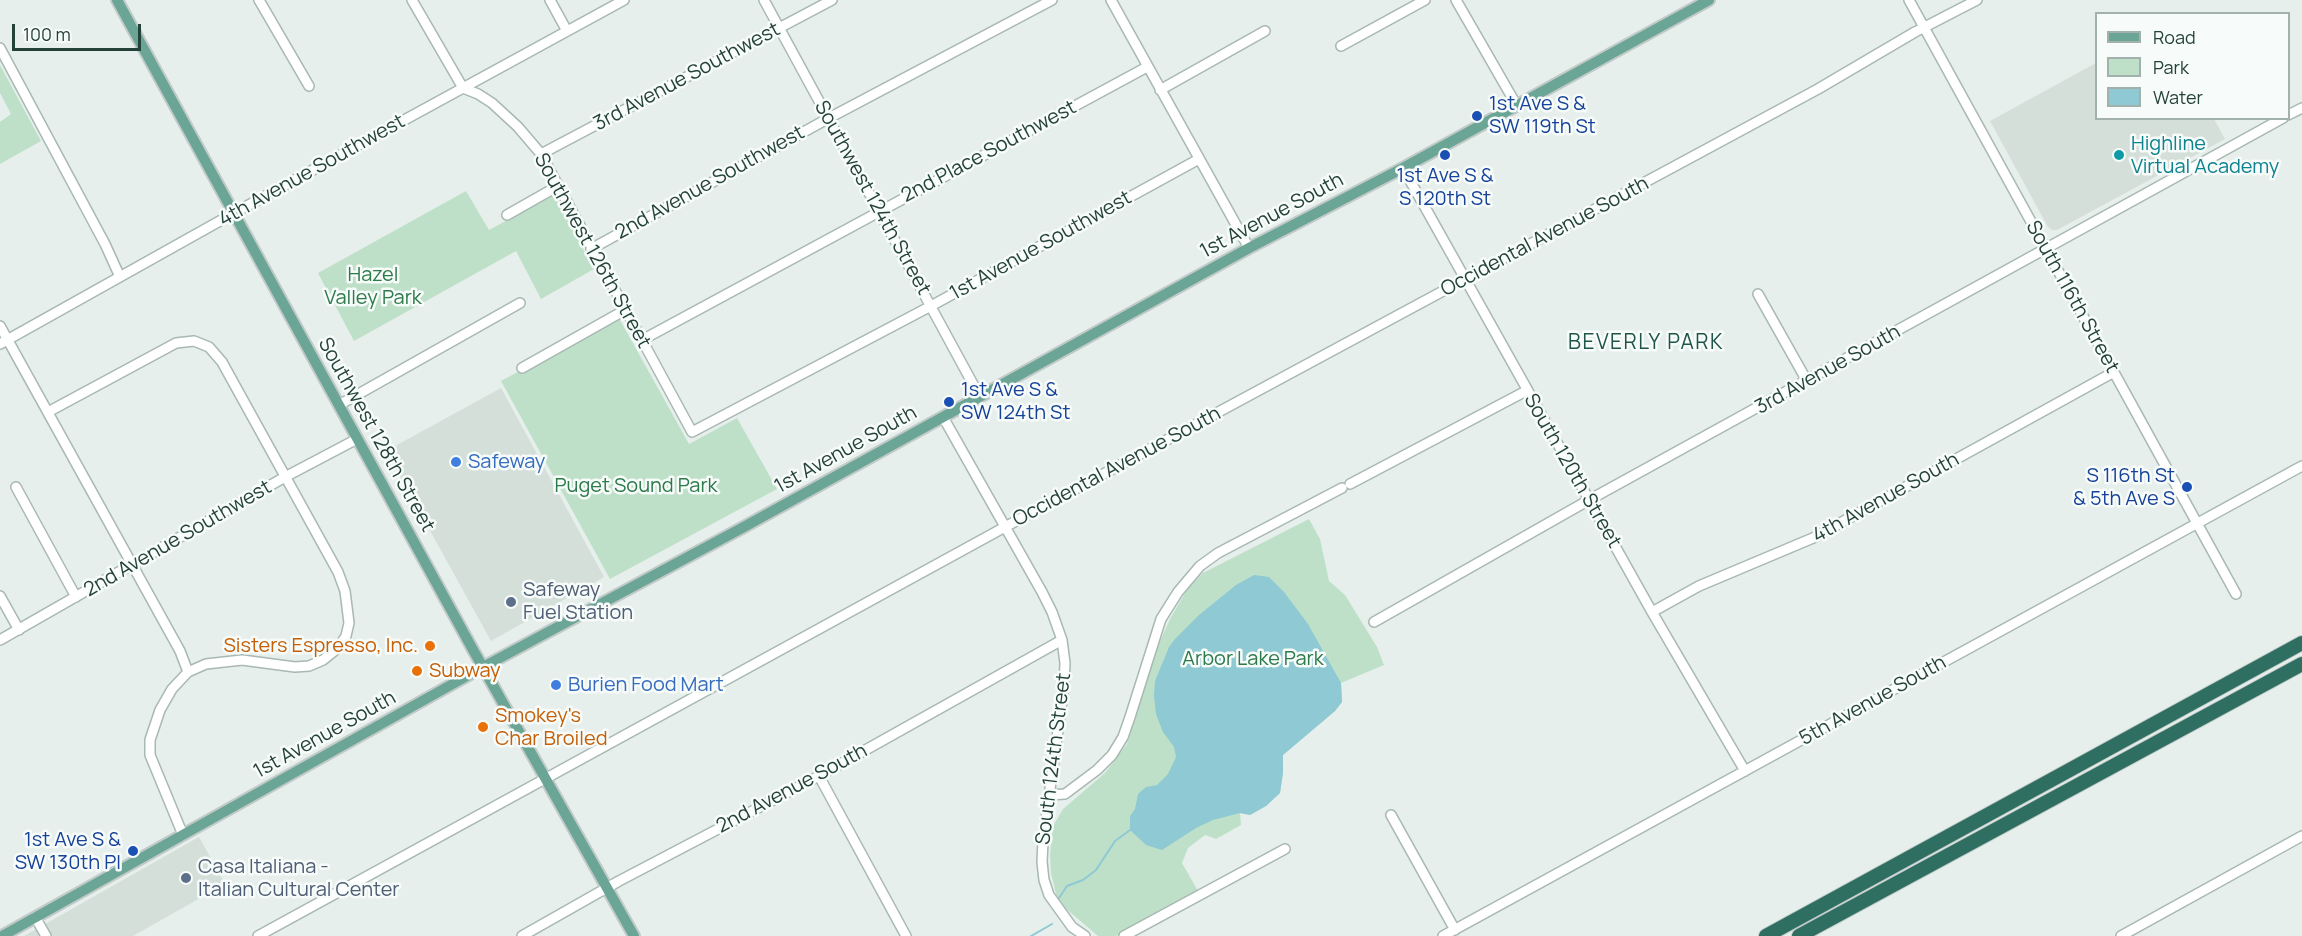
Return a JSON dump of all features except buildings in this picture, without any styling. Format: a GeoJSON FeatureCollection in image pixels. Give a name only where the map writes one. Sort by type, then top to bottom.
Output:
{"type":"FeatureCollection","features":[{"type":"Feature","properties":{"kind":"highway"},"geometry":{"type":"LineString","coordinates":[[1766,936],[2302,643]]}},
{"type":"Feature","properties":{"kind":"highway"},"geometry":{"type":"LineString","coordinates":[[1799,936],[2302,664]]}},
{"type":"Feature","properties":{"kind":"main road","name":"Southwest 128th Street"},"geometry":{"type":"LineString","coordinates":[[117,0],[357,440],[634,936]]}},
{"type":"Feature","properties":{"kind":"main road","name":"1st Avenue South"},"geometry":{"type":"LineString","coordinates":[[2,936],[483,667],[1249,248],[1403,168],[1709,0]]}},
{"type":"Feature","properties":{"kind":"street"},"geometry":{"type":"LineString","coordinates":[[259,0],[309,86]]}},
{"type":"Feature","properties":{"kind":"street"},"geometry":{"type":"LineString","coordinates":[[412,0],[463,88]]}},
{"type":"Feature","properties":{"kind":"street"},"geometry":{"type":"LineString","coordinates":[[549,0],[567,32]]}},
{"type":"Feature","properties":{"kind":"street","name":"4th Avenue Southwest"},"geometry":{"type":"LineString","coordinates":[[4,342],[234,213],[624,0]]}},
{"type":"Feature","properties":{"kind":"street","name":"Southwest 124th Street"},"geometry":{"type":"LineString","coordinates":[[764,0],[980,397]]}},
{"type":"Feature","properties":{"kind":"street","name":"3rd Avenue Southwest"},"geometry":{"type":"LineString","coordinates":[[541,154],[832,0]]}},
{"type":"Feature","properties":{"kind":"street","name":"2nd Avenue Southwest"},"geometry":{"type":"LineString","coordinates":[[591,249],[829,118],[1052,0]]}},
{"type":"Feature","properties":{"kind":"street"},"geometry":{"type":"LineString","coordinates":[[1111,0],[1249,248]]}},
{"type":"Feature","properties":{"kind":"street"},"geometry":{"type":"LineString","coordinates":[[1341,46],[1425,0]]}},
{"type":"Feature","properties":{"kind":"street"},"geometry":{"type":"LineString","coordinates":[[1456,0],[1517,106]]}},
{"type":"Feature","properties":{"kind":"street","name":"South 116th Street"},"geometry":{"type":"LineString","coordinates":[[1909,0],[2236,594]]}},
{"type":"Feature","properties":{"kind":"street","name":"Occidental Avenue South"},"geometry":{"type":"LineString","coordinates":[[258,936],[1005,527],[1818,89],[1977,0]]}},
{"type":"Feature","properties":{"kind":"street"},"geometry":{"type":"LineString","coordinates":[[1160,90],[1265,31]]}},
{"type":"Feature","properties":{"kind":"street"},"geometry":{"type":"LineString","coordinates":[[0,48],[105,244],[120,277]]}},
{"type":"Feature","properties":{"kind":"street","name":"2nd Place Southwest"},"geometry":{"type":"LineString","coordinates":[[642,340],[1147,67]]}},
{"type":"Feature","properties":{"kind":"street","name":"Southwest 126th Street"},"geometry":{"type":"LineString","coordinates":[[463,88],[478,94],[492,104],[518,127],[541,154],[692,432]]}},
{"type":"Feature","properties":{"kind":"street","name":"3rd Avenue South"},"geometry":{"type":"LineString","coordinates":[[1374,622],[1589,500],[2279,120]]}},
{"type":"Feature","properties":{"kind":"street","name":"1st Avenue Southwest"},"geometry":{"type":"LineString","coordinates":[[692,432],[931,306],[1199,159]]}},
{"type":"Feature","properties":{"kind":"street","name":"South 120th Street"},"geometry":{"type":"LineString","coordinates":[[1403,168],[1526,391],[1745,771]]}},
{"type":"Feature","properties":{"kind":"street"},"geometry":{"type":"LineString","coordinates":[[507,214],[558,186]]}},
{"type":"Feature","properties":{"kind":"street"},"geometry":{"type":"LineString","coordinates":[[1758,294],[1807,381]]}},
{"type":"Feature","properties":{"kind":"street"},"geometry":{"type":"LineString","coordinates":[[339,405],[520,303]]}},
{"type":"Feature","properties":{"kind":"street"},"geometry":{"type":"LineString","coordinates":[[522,368],[626,310]]}},
{"type":"Feature","properties":{"kind":"street"},"geometry":{"type":"LineString","coordinates":[[0,326],[4,342],[48,412],[180,651],[188,672]]}},
{"type":"Feature","properties":{"kind":"street"},"geometry":{"type":"LineString","coordinates":[[48,412],[176,343],[194,341],[209,347],[222,362],[338,572],[345,591],[349,623],[346,636],[338,648],[323,660],[309,666],[295,667],[242,660],[206,664],[188,672],[172,688],[150,740],[150,755],[183,835]]}},
{"type":"Feature","properties":{"kind":"street","name":"4th Avenue South"},"geometry":{"type":"LineString","coordinates":[[1652,612],[1699,586],[1813,538],[2114,372]]}},
{"type":"Feature","properties":{"kind":"street"},"geometry":{"type":"LineString","coordinates":[[1049,795],[1065,794],[1097,770],[1112,755],[1123,737],[1161,619],[1178,592],[1200,566],[1218,553],[1526,391]]}},
{"type":"Feature","properties":{"kind":"street","name":"South 124th Street"},"geometry":{"type":"LineString","coordinates":[[943,417],[1052,612],[1062,640],[1065,663],[1064,686],[1043,841],[1044,880],[1049,895],[1059,911],[1072,927],[1085,936]]}},
{"type":"Feature","properties":{"kind":"street","name":"2nd Avenue Southwest"},"geometry":{"type":"LineString","coordinates":[[0,640],[285,477],[357,440]]}},
{"type":"Feature","properties":{"kind":"street","name":"5th Avenue South"},"geometry":{"type":"LineString","coordinates":[[1443,936],[2302,466]]}},
{"type":"Feature","properties":{"kind":"street"},"geometry":{"type":"LineString","coordinates":[[16,487],[76,597]]}},
{"type":"Feature","properties":{"kind":"street"},"geometry":{"type":"LineString","coordinates":[[0,596],[18,630]]}},
{"type":"Feature","properties":{"kind":"street","name":"2nd Avenue South"},"geometry":{"type":"LineString","coordinates":[[522,936],[819,776],[1062,640]]}},
{"type":"Feature","properties":{"kind":"street"},"geometry":{"type":"LineString","coordinates":[[819,776],[906,936]]}},
{"type":"Feature","properties":{"kind":"street"},"geometry":{"type":"LineString","coordinates":[[1391,815],[1455,930]]}},
{"type":"Feature","properties":{"kind":"street"},"geometry":{"type":"LineString","coordinates":[[2121,936],[2302,836]]}},
{"type":"Feature","properties":{"kind":"street"},"geometry":{"type":"LineString","coordinates":[[1124,936],[1285,849]]}},
{"type":"Feature","properties":{"kind":"street"},"geometry":{"type":"LineString","coordinates":[[35,917],[46,936]]}},
{"type":"Feature","properties":{"kind":"shaded area"},"geometry":{"type":"Polygon","coordinates":[[[2095,64],[2095,120],[2215,120],[2225,139],[2057,230],[2052,230],[2048,227],[1990,121],[2095,64]]]}},
{"type":"Feature","properties":{"kind":"shaded area"},"geometry":{"type":"Polygon","coordinates":[[[501,388],[604,577],[491,641],[386,451],[501,388]]]}},
{"type":"Feature","properties":{"kind":"shaded area"},"geometry":{"type":"Polygon","coordinates":[[[199,837],[225,884],[133,936],[24,936],[199,837]]]}},
{"type":"Feature","properties":{"kind":"green space"},"geometry":{"type":"Polygon","coordinates":[[[0,65],[41,141],[0,164],[0,122],[11,114],[0,93],[0,65]]]}},
{"type":"Feature","properties":{"kind":"green space","name":"Hazel Valley Park"},"geometry":{"type":"Polygon","coordinates":[[[466,191],[489,230],[554,195],[594,269],[541,299],[516,251],[354,341],[318,273],[466,191]]]}},
{"type":"Feature","properties":{"kind":"green space","name":"Puget Sound Park"},"geometry":{"type":"Polygon","coordinates":[[[619,318],[689,444],[737,418],[777,489],[610,579],[501,381],[619,318]]]}},
{"type":"Feature","properties":{"kind":"green space","name":"Arbor Lake Park"},"geometry":{"type":"Polygon","coordinates":[[[1309,519],[1320,539],[1329,581],[1345,595],[1377,647],[1384,665],[1341,683],[1342,702],[1335,711],[1283,755],[1280,793],[1266,806],[1250,815],[1240,813],[1241,825],[1216,839],[1205,835],[1188,848],[1182,863],[1198,891],[1116,936],[1098,936],[1064,907],[1056,894],[1050,855],[1053,826],[1063,809],[1105,773],[1127,744],[1153,657],[1170,619],[1188,588],[1203,573],[1309,519]]]}},
{"type":"Feature","properties":{"kind":"water"},"geometry":{"type":"Polygon","coordinates":[[[1254,575],[1269,577],[1284,592],[1308,624],[1341,683],[1342,702],[1335,711],[1283,755],[1280,793],[1266,806],[1250,815],[1240,813],[1213,820],[1162,850],[1146,845],[1130,830],[1130,816],[1135,809],[1138,794],[1146,787],[1157,785],[1168,774],[1176,757],[1174,747],[1163,732],[1156,714],[1155,681],[1169,647],[1175,639],[1199,615],[1236,585],[1254,575]]]}},
{"type":"Feature","properties":{"kind":"waterway"},"geometry":{"type":"LineString","coordinates":[[1059,898],[1067,886],[1083,880],[1096,870],[1115,841],[1130,830]]}},
{"type":"Feature","properties":{"kind":"waterway"},"geometry":{"type":"LineString","coordinates":[[1031,936],[1052,924]]}},
{"type":"Feature","properties":{"kind":"place","name":"1st Ave S & SW 119th St"},"geometry":{"type":"Point","coordinates":[1477,116]}},
{"type":"Feature","properties":{"kind":"place","name":"1st Ave S & S 120th St"},"geometry":{"type":"Point","coordinates":[1445,155]}},
{"type":"Feature","properties":{"kind":"place","name":"Highline Virtual Academy"},"geometry":{"type":"Point","coordinates":[2119,155]}},
{"type":"Feature","properties":{"kind":"place","name":"1st Ave S & SW 124th St"},"geometry":{"type":"Point","coordinates":[949,402]}},
{"type":"Feature","properties":{"kind":"place","name":"Safeway"},"geometry":{"type":"Point","coordinates":[456,462]}},
{"type":"Feature","properties":{"kind":"place","name":"S 116th St & 5th Ave S"},"geometry":{"type":"Point","coordinates":[2187,487]}},
{"type":"Feature","properties":{"kind":"place","name":"Safeway Fuel Station"},"geometry":{"type":"Point","coordinates":[511,602]}},
{"type":"Feature","properties":{"kind":"place","name":"Sisters Espresso, Inc."},"geometry":{"type":"Point","coordinates":[430,646]}},
{"type":"Feature","properties":{"kind":"place","name":"Subway"},"geometry":{"type":"Point","coordinates":[417,671]}},
{"type":"Feature","properties":{"kind":"place","name":"Burien Food Mart"},"geometry":{"type":"Point","coordinates":[556,685]}},
{"type":"Feature","properties":{"kind":"place","name":"Smokey's Char Broiled"},"geometry":{"type":"Point","coordinates":[483,727]}},
{"type":"Feature","properties":{"kind":"place","name":"1st Ave S & SW 130th Pl"},"geometry":{"type":"Point","coordinates":[133,851]}},
{"type":"Feature","properties":{"kind":"place","name":"Casa Italiana - Italian Cultural Center"},"geometry":{"type":"Point","coordinates":[186,878]}},
{"type":"Feature","properties":{"kind":"district","name":"BEVERLY PARK"},"geometry":{"type":"Point","coordinates":[1646,343]}}]}
